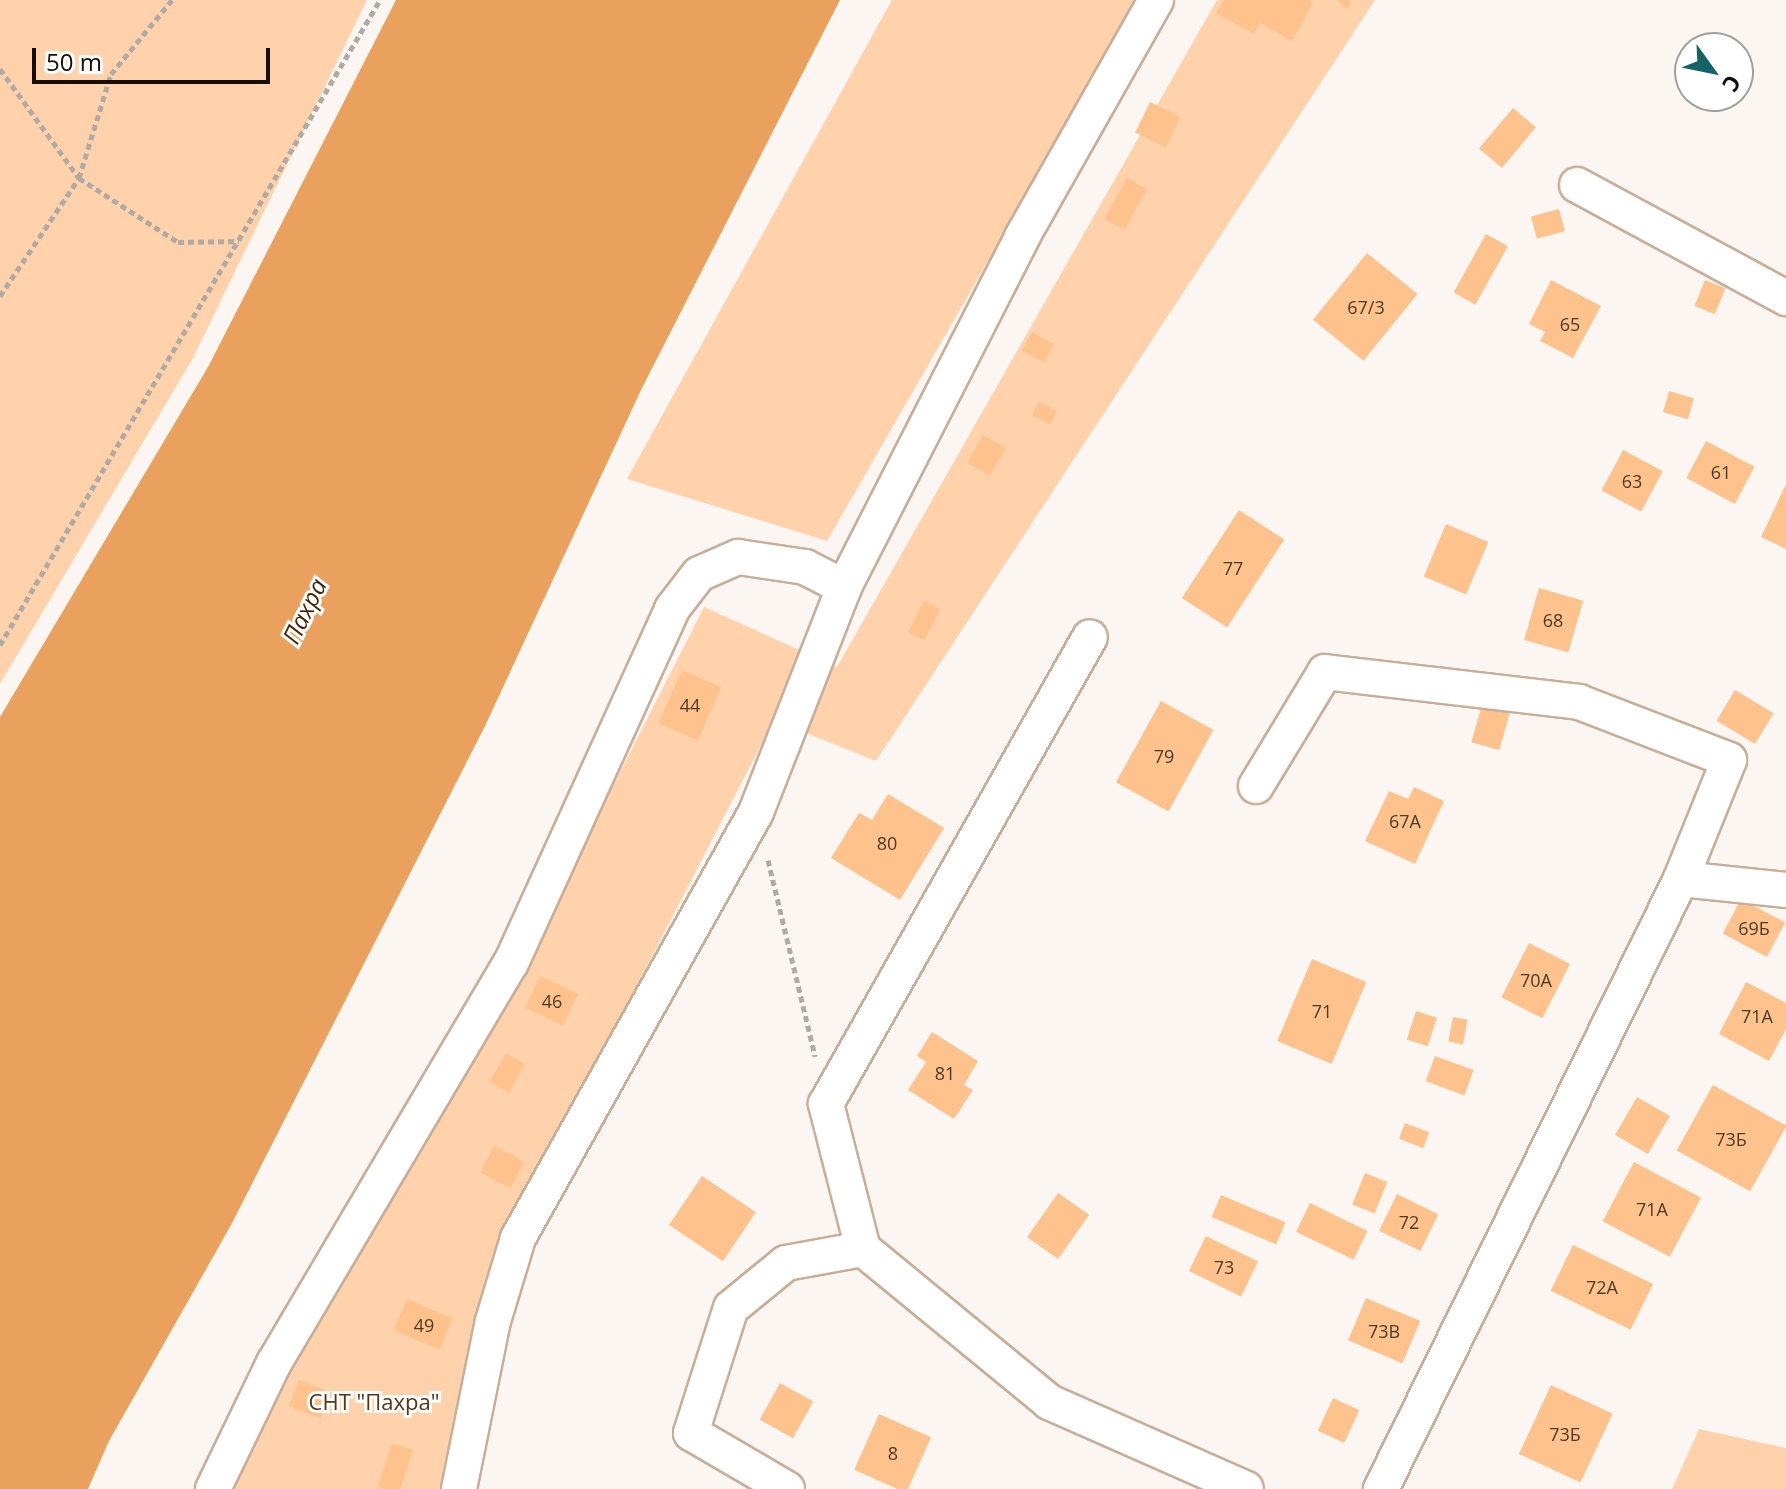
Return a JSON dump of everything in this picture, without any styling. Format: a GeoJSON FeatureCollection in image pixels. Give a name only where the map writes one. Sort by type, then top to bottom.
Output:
{"type":"FeatureCollection","features":[{"type":"Feature","properties":{"kind":"street"},"geometry":{"type":"LineString","coordinates":[[459,1489],[493,1321],[518,1238],[756,812],[844,587],[1022,237],[1156,0]]}},
{"type":"Feature","properties":{"kind":"street"},"geometry":{"type":"LineString","coordinates":[[1577,185],[1786,298]]}},
{"type":"Feature","properties":{"kind":"street"},"geometry":{"type":"LineString","coordinates":[[213,1489],[274,1363],[511,963],[672,609],[699,574],[738,557],[805,567],[844,587]]}},
{"type":"Feature","properties":{"kind":"street"},"geometry":{"type":"LineString","coordinates":[[1090,637],[826,1104],[863,1249],[1049,1402],[1246,1489]]}},
{"type":"Feature","properties":{"kind":"street"},"geometry":{"type":"LineString","coordinates":[[1256,786],[1325,672],[1579,702],[1729,760],[1681,879],[1381,1489]]}},
{"type":"Feature","properties":{"kind":"street"},"geometry":{"type":"LineString","coordinates":[[1681,879],[1786,890]]}},
{"type":"Feature","properties":{"kind":"street"},"geometry":{"type":"LineString","coordinates":[[787,1489],[691,1433],[731,1308],[786,1263],[863,1249]]}},
{"type":"Feature","properties":{"kind":"path"},"geometry":{"type":"LineString","coordinates":[[0,296],[79,178],[111,74],[172,0]]}},
{"type":"Feature","properties":{"kind":"path"},"geometry":{"type":"LineString","coordinates":[[0,645],[380,0]]}},
{"type":"Feature","properties":{"kind":"path"},"geometry":{"type":"LineString","coordinates":[[0,69],[79,178],[178,242],[239,241]]}},
{"type":"Feature","properties":{"kind":"path"},"geometry":{"type":"LineString","coordinates":[[756,812],[826,1104]]}},
{"type":"Feature","properties":{"kind":"green space"},"geometry":{"type":"Polygon","coordinates":[[[0,0],[367,0],[193,358],[0,684],[0,0]]]}},
{"type":"Feature","properties":{"kind":"green space"},"geometry":{"type":"Polygon","coordinates":[[[892,0],[1138,0],[827,541],[627,479],[892,0]]]}},
{"type":"Feature","properties":{"kind":"green space","name":"СНТ \"Пахра\""},"geometry":{"type":"Polygon","coordinates":[[[1217,0],[1375,0],[876,761],[774,720],[492,1266],[444,1489],[223,1489],[511,987],[704,607],[837,667],[1217,0]]]}},
{"type":"Feature","properties":{"kind":"green space"},"geometry":{"type":"Polygon","coordinates":[[[1699,1429],[1786,1448],[1786,1489],[1672,1489],[1699,1429]]]}},
{"type":"Feature","properties":{"kind":"water","name":"Пахра"},"geometry":{"type":"Polygon","coordinates":[[[396,0],[840,0],[641,390],[485,726],[231,1225],[109,1441],[88,1489],[0,1489],[0,717],[208,367],[396,0]]]}},
{"type":"Feature","properties":{"kind":"building"},"geometry":{"type":"Polygon","coordinates":[[[1224,0],[1308,0],[1313,3],[1292,41],[1260,23],[1254,34],[1216,13],[1224,0]]]}},
{"type":"Feature","properties":{"kind":"building"},"geometry":{"type":"Polygon","coordinates":[[[1337,0],[1352,0],[1347,9],[1337,0]]]}},
{"type":"Feature","properties":{"kind":"building"},"geometry":{"type":"Polygon","coordinates":[[[1150,102],[1181,117],[1166,147],[1135,133],[1150,102]]]}},
{"type":"Feature","properties":{"kind":"building"},"geometry":{"type":"Polygon","coordinates":[[[1513,108],[1536,127],[1502,168],[1479,149],[1513,108]]]}},
{"type":"Feature","properties":{"kind":"building"},"geometry":{"type":"Polygon","coordinates":[[[1127,178],[1147,189],[1124,230],[1104,219],[1127,178]]]}},
{"type":"Feature","properties":{"kind":"building"},"geometry":{"type":"Polygon","coordinates":[[[1559,209],[1565,231],[1537,239],[1531,217],[1559,209]]]}},
{"type":"Feature","properties":{"kind":"building"},"geometry":{"type":"Polygon","coordinates":[[[1486,234],[1508,246],[1475,305],[1454,293],[1486,234]]]}},
{"type":"Feature","properties":{"kind":"building"},"geometry":{"type":"Polygon","coordinates":[[[1367,253],[1418,294],[1363,361],[1313,320],[1367,253]]]}},
{"type":"Feature","properties":{"kind":"building"},"geometry":{"type":"Polygon","coordinates":[[[1551,280],[1601,306],[1573,358],[1540,341],[1545,332],[1529,324],[1551,280]]]}},
{"type":"Feature","properties":{"kind":"building"},"geometry":{"type":"Polygon","coordinates":[[[1705,280],[1725,288],[1715,314],[1695,306],[1705,280]]]}},
{"type":"Feature","properties":{"kind":"building"},"geometry":{"type":"Polygon","coordinates":[[[1032,332],[1054,344],[1044,362],[1022,350],[1032,332]]]}},
{"type":"Feature","properties":{"kind":"building"},"geometry":{"type":"Polygon","coordinates":[[[1669,391],[1694,398],[1688,419],[1663,412],[1669,391]]]}},
{"type":"Feature","properties":{"kind":"building"},"geometry":{"type":"Polygon","coordinates":[[[1039,402],[1057,411],[1050,424],[1032,415],[1039,402]]]}},
{"type":"Feature","properties":{"kind":"building"},"geometry":{"type":"Polygon","coordinates":[[[983,435],[1006,448],[990,476],[967,463],[983,435]]]}},
{"type":"Feature","properties":{"kind":"building"},"geometry":{"type":"Polygon","coordinates":[[[1706,441],[1755,467],[1735,504],[1686,478],[1706,441]]]}},
{"type":"Feature","properties":{"kind":"building"},"geometry":{"type":"Polygon","coordinates":[[[1623,450],[1663,471],[1641,512],[1601,491],[1623,450]]]}},
{"type":"Feature","properties":{"kind":"building"},"geometry":{"type":"Polygon","coordinates":[[[1786,484],[1786,549],[1761,537],[1786,484]]]}},
{"type":"Feature","properties":{"kind":"building"},"geometry":{"type":"Polygon","coordinates":[[[1239,510],[1284,539],[1227,627],[1182,598],[1239,510]]]}},
{"type":"Feature","properties":{"kind":"building"},"geometry":{"type":"Polygon","coordinates":[[[1446,524],[1488,542],[1466,594],[1424,576],[1446,524]]]}},
{"type":"Feature","properties":{"kind":"building"},"geometry":{"type":"Polygon","coordinates":[[[1539,588],[1583,601],[1568,653],[1524,640],[1539,588]]]}},
{"type":"Feature","properties":{"kind":"building"},"geometry":{"type":"Polygon","coordinates":[[[924,601],[940,609],[924,640],[908,632],[924,601]]]}},
{"type":"Feature","properties":{"kind":"building"},"geometry":{"type":"Polygon","coordinates":[[[682,670],[721,687],[698,740],[658,723],[682,670]]]}},
{"type":"Feature","properties":{"kind":"building"},"geometry":{"type":"Polygon","coordinates":[[[1735,690],[1774,713],[1755,744],[1716,721],[1735,690]]]}},
{"type":"Feature","properties":{"kind":"building"},"geometry":{"type":"Polygon","coordinates":[[[1484,698],[1512,706],[1499,750],[1471,742],[1484,698]]]}},
{"type":"Feature","properties":{"kind":"building"},"geometry":{"type":"Polygon","coordinates":[[[1161,701],[1213,730],[1168,811],[1116,782],[1161,701]]]}},
{"type":"Feature","properties":{"kind":"building"},"geometry":{"type":"Polygon","coordinates":[[[1414,787],[1444,801],[1415,864],[1365,841],[1389,791],[1408,799],[1414,787]]]}},
{"type":"Feature","properties":{"kind":"building"},"geometry":{"type":"Polygon","coordinates":[[[888,794],[944,828],[900,900],[831,858],[859,813],[872,820],[888,794]]]}},
{"type":"Feature","properties":{"kind":"building"},"geometry":{"type":"Polygon","coordinates":[[[1741,899],[1785,922],[1767,957],[1723,933],[1741,899]]]}},
{"type":"Feature","properties":{"kind":"building"},"geometry":{"type":"Polygon","coordinates":[[[1529,943],[1570,964],[1542,1018],[1501,997],[1529,943]]]}},
{"type":"Feature","properties":{"kind":"building"},"geometry":{"type":"Polygon","coordinates":[[[1312,959],[1366,982],[1332,1064],[1277,1041],[1312,959]]]}},
{"type":"Feature","properties":{"kind":"building"},"geometry":{"type":"Polygon","coordinates":[[[540,976],[578,994],[563,1025],[525,1008],[540,976]]]}},
{"type":"Feature","properties":{"kind":"building"},"geometry":{"type":"Polygon","coordinates":[[[1746,982],[1786,1003],[1786,1029],[1769,1061],[1719,1034],[1746,982]]]}},
{"type":"Feature","properties":{"kind":"building"},"geometry":{"type":"Polygon","coordinates":[[[1416,1011],[1437,1018],[1428,1046],[1407,1040],[1416,1011]]]}},
{"type":"Feature","properties":{"kind":"building"},"geometry":{"type":"Polygon","coordinates":[[[1453,1017],[1468,1020],[1463,1044],[1448,1042],[1453,1017]]]}},
{"type":"Feature","properties":{"kind":"building"},"geometry":{"type":"Polygon","coordinates":[[[932,1032],[978,1061],[964,1085],[973,1090],[954,1119],[908,1090],[926,1062],[917,1056],[932,1032]]]}},
{"type":"Feature","properties":{"kind":"building"},"geometry":{"type":"Polygon","coordinates":[[[506,1053],[525,1064],[509,1093],[489,1082],[506,1053]]]}},
{"type":"Feature","properties":{"kind":"building"},"geometry":{"type":"Polygon","coordinates":[[[1435,1056],[1474,1070],[1464,1095],[1426,1081],[1435,1056]]]}},
{"type":"Feature","properties":{"kind":"building"},"geometry":{"type":"Polygon","coordinates":[[[1713,1085],[1786,1125],[1750,1191],[1677,1151],[1713,1085]]]}},
{"type":"Feature","properties":{"kind":"building"},"geometry":{"type":"Polygon","coordinates":[[[1637,1097],[1670,1116],[1648,1154],[1615,1135],[1637,1097]]]}},
{"type":"Feature","properties":{"kind":"building"},"geometry":{"type":"Polygon","coordinates":[[[1405,1123],[1429,1132],[1423,1148],[1399,1139],[1405,1123]]]}},
{"type":"Feature","properties":{"kind":"building"},"geometry":{"type":"Polygon","coordinates":[[[494,1146],[524,1161],[511,1188],[480,1173],[494,1146]]]}},
{"type":"Feature","properties":{"kind":"building"},"geometry":{"type":"Polygon","coordinates":[[[1634,1162],[1701,1198],[1670,1257],[1603,1221],[1634,1162]]]}},
{"type":"Feature","properties":{"kind":"building"},"geometry":{"type":"Polygon","coordinates":[[[1365,1173],[1387,1182],[1375,1214],[1352,1205],[1365,1173]]]}},
{"type":"Feature","properties":{"kind":"building"},"geometry":{"type":"Polygon","coordinates":[[[702,1176],[756,1212],[723,1261],[669,1225],[702,1176]]]}},
{"type":"Feature","properties":{"kind":"building"},"geometry":{"type":"Polygon","coordinates":[[[1058,1193],[1089,1215],[1058,1259],[1027,1237],[1058,1193]]]}},
{"type":"Feature","properties":{"kind":"building"},"geometry":{"type":"Polygon","coordinates":[[[1397,1194],[1438,1214],[1420,1251],[1379,1231],[1397,1194]]]}},
{"type":"Feature","properties":{"kind":"building"},"geometry":{"type":"Polygon","coordinates":[[[1221,1195],[1285,1222],[1276,1244],[1212,1217],[1221,1195]]]}},
{"type":"Feature","properties":{"kind":"building"},"geometry":{"type":"Polygon","coordinates":[[[1310,1203],[1368,1231],[1353,1260],[1296,1232],[1310,1203]]]}},
{"type":"Feature","properties":{"kind":"building"},"geometry":{"type":"Polygon","coordinates":[[[1206,1236],[1258,1261],[1241,1296],[1189,1271],[1206,1236]]]}},
{"type":"Feature","properties":{"kind":"building"},"geometry":{"type":"Polygon","coordinates":[[[1573,1245],[1653,1284],[1631,1330],[1551,1291],[1573,1245]]]}},
{"type":"Feature","properties":{"kind":"building"},"geometry":{"type":"Polygon","coordinates":[[[1366,1298],[1420,1321],[1402,1363],[1348,1340],[1366,1298]]]}},
{"type":"Feature","properties":{"kind":"building"},"geometry":{"type":"Polygon","coordinates":[[[407,1299],[453,1319],[440,1350],[394,1330],[407,1299]]]}},
{"type":"Feature","properties":{"kind":"building"},"geometry":{"type":"Polygon","coordinates":[[[299,1380],[331,1392],[321,1418],[289,1406],[299,1380]]]}},
{"type":"Feature","properties":{"kind":"building"},"geometry":{"type":"Polygon","coordinates":[[[780,1383],[813,1401],[793,1438],[760,1420],[780,1383]]]}},
{"type":"Feature","properties":{"kind":"building"},"geometry":{"type":"Polygon","coordinates":[[[1551,1385],[1613,1414],[1581,1483],[1519,1454],[1551,1385]]]}},
{"type":"Feature","properties":{"kind":"building"},"geometry":{"type":"Polygon","coordinates":[[[1333,1398],[1359,1410],[1344,1443],[1318,1431],[1333,1398]]]}},
{"type":"Feature","properties":{"kind":"building"},"geometry":{"type":"Polygon","coordinates":[[[879,1414],[931,1437],[908,1489],[897,1489],[854,1470],[879,1414]]]}},
{"type":"Feature","properties":{"kind":"building"},"geometry":{"type":"Polygon","coordinates":[[[392,1443],[413,1450],[400,1489],[378,1487],[392,1443]]]}}]}
